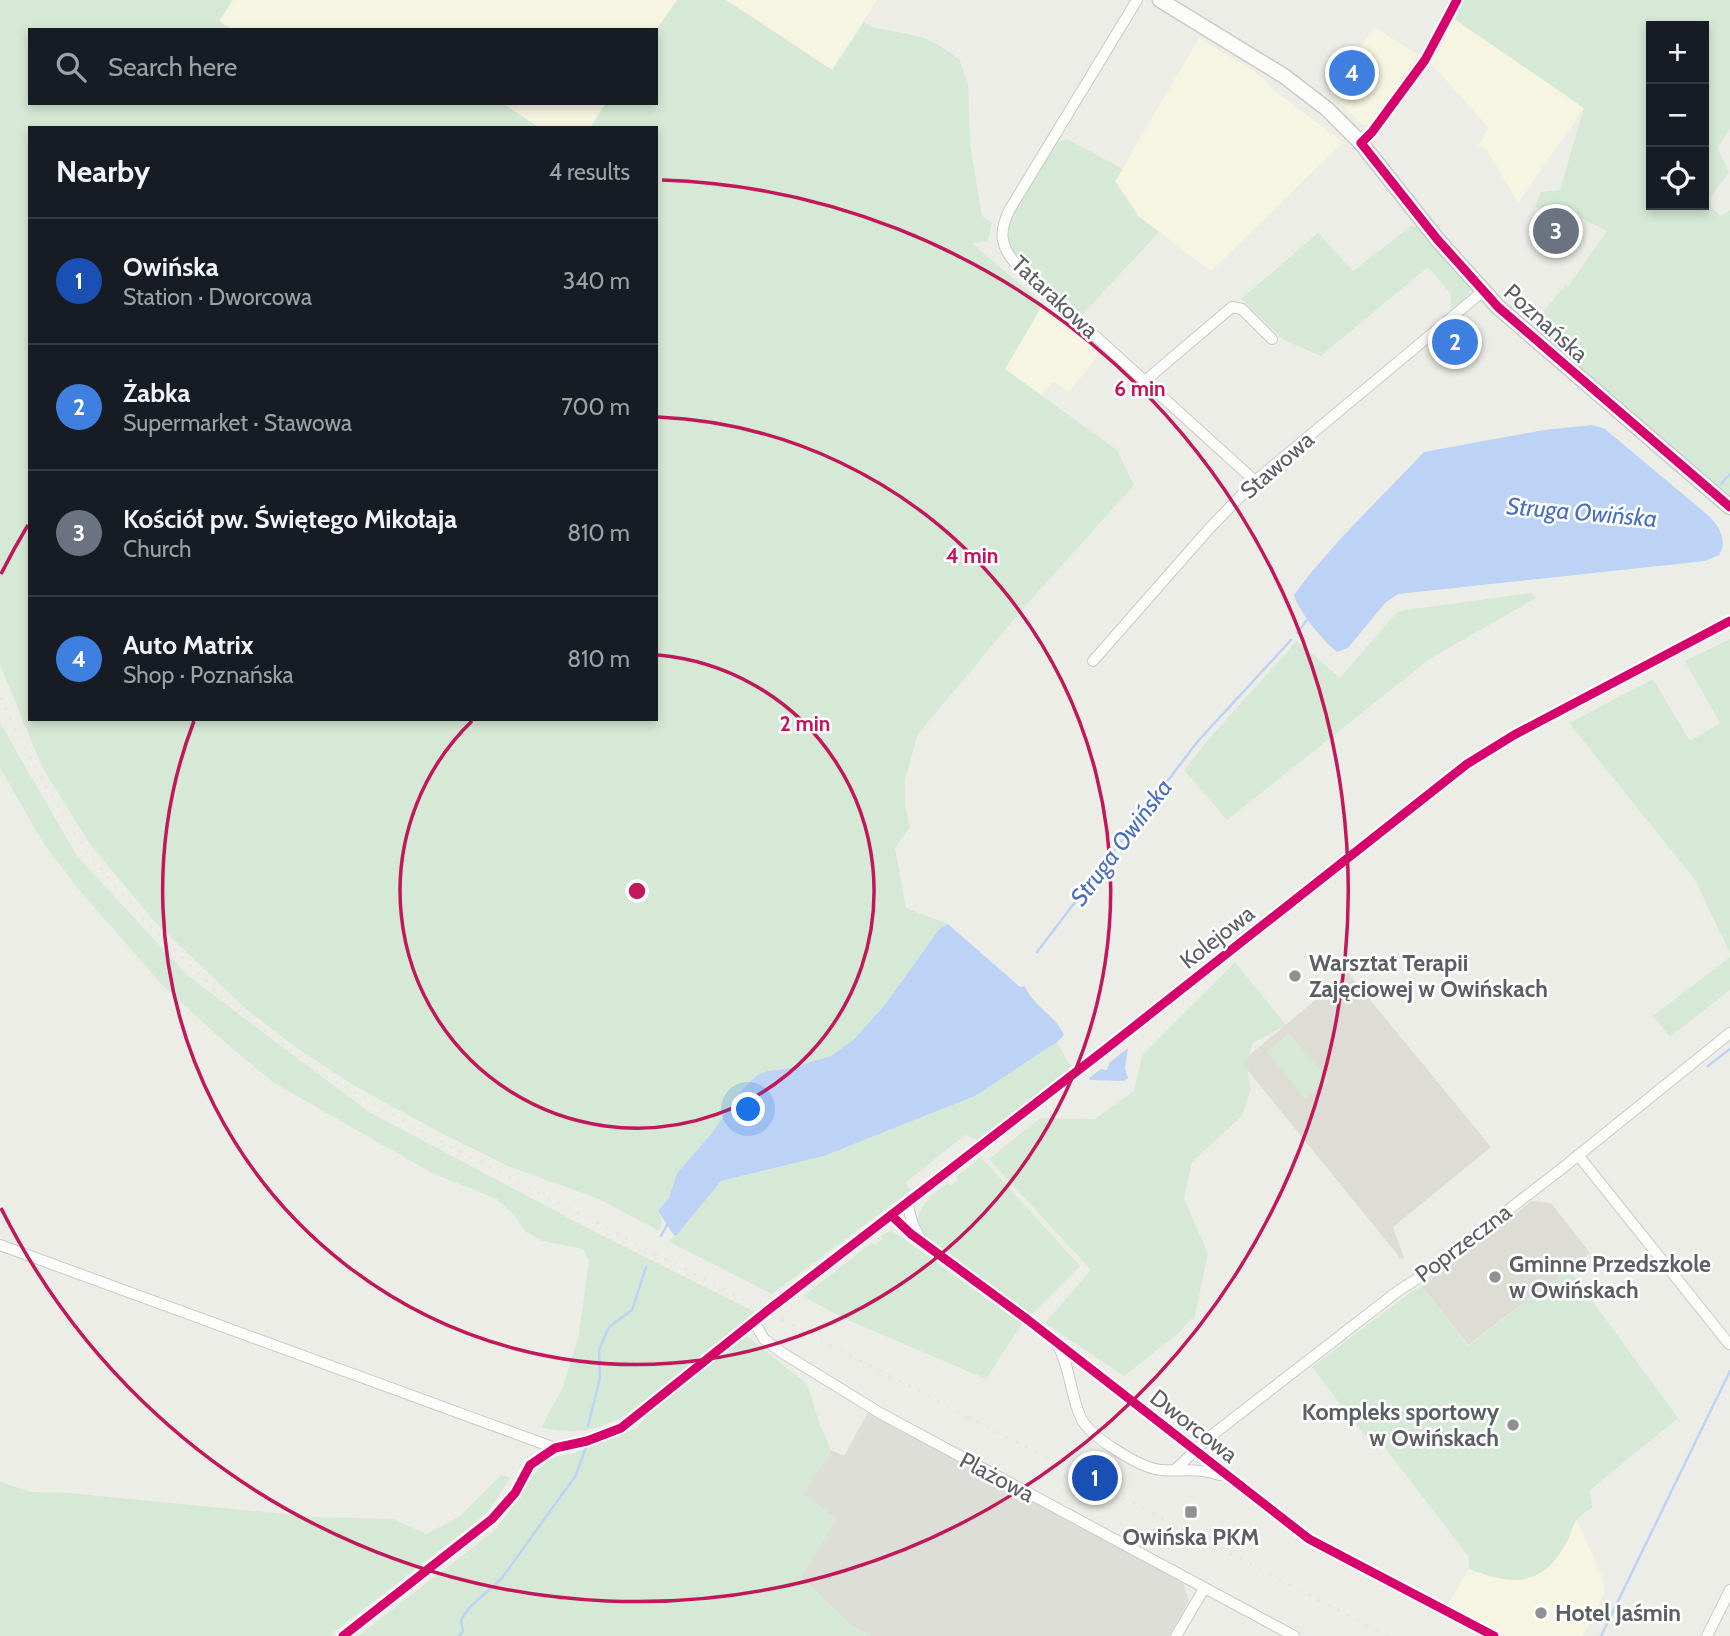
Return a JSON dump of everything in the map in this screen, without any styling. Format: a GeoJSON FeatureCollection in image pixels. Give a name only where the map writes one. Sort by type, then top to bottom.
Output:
{"type":"FeatureCollection","features":[{"type":"Feature","properties":{"kind":"main road","name":"Poznańska"},"geometry":{"type":"LineString","coordinates":[[1160,0],[1301,88],[1336,117],[1361,143],[1482,292],[1730,507]]}},
{"type":"Feature","properties":{"kind":"street","name":"Tatarakowa"},"geometry":{"type":"LineString","coordinates":[[1137,0],[1010,209],[1003,225],[1001,239],[1007,253],[1019,267],[1255,481]]}},
{"type":"Feature","properties":{"kind":"street"},"geometry":{"type":"LineString","coordinates":[[1361,143],[1373,132],[1425,60],[1457,0]]}},
{"type":"Feature","properties":{"kind":"street","name":"Stawowa"},"geometry":{"type":"LineString","coordinates":[[1093,661],[1208,530],[1255,481],[1482,292]]}},
{"type":"Feature","properties":{"kind":"street"},"geometry":{"type":"LineString","coordinates":[[1146,380],[1232,307],[1242,309],[1272,339]]}},
{"type":"Feature","properties":{"kind":"street","name":"Kolejowa"},"geometry":{"type":"LineString","coordinates":[[0,1245],[555,1448],[587,1441],[621,1428],[1467,764],[1514,735],[1730,621]]}},
{"type":"Feature","properties":{"kind":"street","name":"Poprzeczna"},"geometry":{"type":"LineString","coordinates":[[1195,1450],[1578,1155],[1730,1033]]}},
{"type":"Feature","properties":{"kind":"street"},"geometry":{"type":"LineString","coordinates":[[1578,1155],[1728,1344]]}},
{"type":"Feature","properties":{"kind":"street"},"geometry":{"type":"LineString","coordinates":[[907,1203],[913,1225],[922,1241]]}},
{"type":"Feature","properties":{"kind":"street","name":"Dworcowa"},"geometry":{"type":"LineString","coordinates":[[891,1215],[1316,1544],[1494,1636]]}},
{"type":"Feature","properties":{"kind":"street","name":"Plażowa"},"geometry":{"type":"LineString","coordinates":[[754,1322],[768,1342],[842,1390],[1294,1636]]}},
{"type":"Feature","properties":{"kind":"street","name":"Dworcowa"},"geometry":{"type":"LineString","coordinates":[[1056,1342],[1069,1374],[1080,1417],[1094,1436],[1161,1470],[1203,1470],[1229,1478]]}},
{"type":"Feature","properties":{"kind":"street"},"geometry":{"type":"LineString","coordinates":[[1069,1374],[1075,1368],[1085,1365]]}},
{"type":"Feature","properties":{"kind":"street"},"geometry":{"type":"LineString","coordinates":[[1176,1469],[1182,1453],[1181,1439]]}},
{"type":"Feature","properties":{"kind":"street","name":"Dworcowa"},"geometry":{"type":"LineString","coordinates":[[1176,1469],[1195,1450]]}},
{"type":"Feature","properties":{"kind":"street"},"geometry":{"type":"LineString","coordinates":[[1176,1636],[1204,1589]]}},
{"type":"Feature","properties":{"kind":"street"},"geometry":{"type":"LineString","coordinates":[[1707,1636],[1730,1590]]}},
{"type":"Feature","properties":{"kind":"shaded area"},"geometry":{"type":"Polygon","coordinates":[[[0,0],[233,0],[219,21],[229,28],[28,28],[28,105],[505,105],[537,126],[28,126],[28,721],[658,721],[658,126],[591,126],[605,105],[658,105],[657,28],[677,0],[726,0],[832,70],[864,22],[872,27],[922,37],[959,59],[968,83],[970,143],[982,216],[992,222],[988,241],[972,243],[1043,304],[1005,369],[1117,450],[1134,485],[1020,612],[918,734],[905,779],[905,805],[910,827],[895,848],[906,908],[948,924],[940,928],[884,1006],[854,1039],[831,1056],[756,1076],[677,1173],[669,1198],[658,1211],[662,1220],[659,1231],[599,1199],[508,1166],[443,1134],[353,1085],[294,1046],[245,1008],[154,921],[90,844],[43,769],[0,665],[0,0]]]}},
{"type":"Feature","properties":{"kind":"shaded area"},"geometry":{"type":"Polygon","coordinates":[[[233,0],[677,0],[657,28],[229,28],[219,21],[233,0]]]}},
{"type":"Feature","properties":{"kind":"shaded area"},"geometry":{"type":"Polygon","coordinates":[[[726,0],[877,0],[832,70],[726,0]]]}},
{"type":"Feature","properties":{"kind":"shaded area"},"geometry":{"type":"Polygon","coordinates":[[[1460,0],[1730,0],[1730,128],[1718,148],[1729,173],[1713,194],[1711,205],[1722,216],[1730,210],[1730,495],[1532,326],[1566,284],[1569,286],[1607,231],[1554,205],[1549,213],[1535,206],[1541,192],[1560,190],[1584,108],[1453,18],[1460,0]]]}},
{"type":"Feature","properties":{"kind":"shaded area"},"geometry":{"type":"Polygon","coordinates":[[[1453,18],[1584,108],[1518,203],[1486,148],[1478,146],[1489,128],[1430,62],[1439,50],[1453,18]]]}},
{"type":"Feature","properties":{"kind":"shaded area"},"geometry":{"type":"Polygon","coordinates":[[[1374,27],[1418,55],[1371,125],[1362,125],[1330,93],[1374,27]]]}},
{"type":"Feature","properties":{"kind":"shaded area"},"geometry":{"type":"Polygon","coordinates":[[[1199,38],[1257,73],[1277,93],[1343,142],[1211,271],[1140,217],[1115,181],[1199,38]]]}},
{"type":"Feature","properties":{"kind":"shaded area"},"geometry":{"type":"Polygon","coordinates":[[[505,105],[605,105],[591,126],[537,126],[505,105]]]}},
{"type":"Feature","properties":{"kind":"shaded area"},"geometry":{"type":"Polygon","coordinates":[[[1067,139],[1123,169],[1115,181],[1139,217],[1159,232],[1081,316],[1023,266],[1007,243],[1005,233],[1020,202],[1056,143],[1067,139]]]}},
{"type":"Feature","properties":{"kind":"shaded area"},"geometry":{"type":"Polygon","coordinates":[[[1411,226],[1420,227],[1470,287],[1469,299],[1453,309],[1450,306],[1451,294],[1428,267],[1321,356],[1284,340],[1241,299],[1318,233],[1353,271],[1411,226]]]}},
{"type":"Feature","properties":{"kind":"shaded area"},"geometry":{"type":"Polygon","coordinates":[[[1043,304],[1099,354],[1069,392],[1053,381],[1041,395],[1005,369],[1043,304]]]}},
{"type":"Feature","properties":{"kind":"shaded area"},"geometry":{"type":"Polygon","coordinates":[[[1532,593],[1536,598],[1431,658],[1227,820],[1184,770],[1297,641],[1340,678],[1398,611],[1532,593]]]}},
{"type":"Feature","properties":{"kind":"shaded area"},"geometry":{"type":"Polygon","coordinates":[[[1730,639],[1730,953],[1695,880],[1569,723],[1653,679],[1690,741],[1720,723],[1685,661],[1730,639]]]}},
{"type":"Feature","properties":{"kind":"shaded area"},"geometry":{"type":"Polygon","coordinates":[[[0,723],[77,856],[187,975],[369,1112],[597,1233],[755,1312],[631,1412],[608,1424],[588,1430],[541,1428],[563,1387],[579,1334],[589,1260],[583,1249],[543,1241],[526,1232],[514,1215],[497,1199],[432,1173],[274,1083],[227,1044],[164,987],[80,891],[44,844],[0,768],[0,723]]]}},
{"type":"Feature","properties":{"kind":"shaded area"},"geometry":{"type":"Polygon","coordinates":[[[1730,957],[1730,990],[1670,1037],[1653,1016],[1730,957]]]}},
{"type":"Feature","properties":{"kind":"shaded area"},"geometry":{"type":"Polygon","coordinates":[[[1235,962],[1286,1025],[1253,1043],[1246,1064],[1251,1089],[1242,1116],[1192,1162],[1184,1198],[1208,1254],[1194,1320],[1191,1319],[1180,1332],[1124,1376],[1045,1323],[1091,1270],[989,1159],[1040,1118],[1095,1119],[1134,1091],[1142,1056],[1235,962]]]}},
{"type":"Feature","properties":{"kind":"shaded area"},"geometry":{"type":"Polygon","coordinates":[[[1348,973],[1491,1147],[1393,1227],[1404,1258],[1399,1259],[1241,1062],[1348,973]]]}},
{"type":"Feature","properties":{"kind":"shaded area"},"geometry":{"type":"Polygon","coordinates":[[[1289,1033],[1328,1080],[1305,1099],[1267,1052],[1289,1033]]]}},
{"type":"Feature","properties":{"kind":"shaded area"},"geometry":{"type":"Polygon","coordinates":[[[1057,1042],[1071,1067],[980,1141],[965,1135],[905,1183],[911,1190],[772,1294],[668,1241],[676,1236],[721,1181],[824,1156],[975,1096],[1057,1042]]]}},
{"type":"Feature","properties":{"kind":"shaded area"},"geometry":{"type":"Polygon","coordinates":[[[981,1157],[1080,1266],[1031,1315],[928,1238],[918,1222],[919,1214],[927,1200],[948,1183],[950,1186],[958,1180],[956,1177],[981,1157]]]}},
{"type":"Feature","properties":{"kind":"shaded area","name":"Gminne Przedszkole w Owińskach"},"geometry":{"type":"Polygon","coordinates":[[[1532,1201],[1551,1203],[1590,1253],[1468,1345],[1422,1286],[1532,1201]]]}},
{"type":"Feature","properties":{"kind":"shaded area"},"geometry":{"type":"Polygon","coordinates":[[[891,1230],[1022,1324],[986,1379],[843,1318],[803,1296],[872,1243],[875,1245],[883,1239],[881,1236],[891,1230]]]}},
{"type":"Feature","properties":{"kind":"shaded area","name":"Kompleks sportowy w Owińskach"},"geometry":{"type":"Polygon","coordinates":[[[1569,1269],[1678,1418],[1590,1490],[1592,1508],[1576,1521],[1564,1547],[1545,1570],[1522,1579],[1497,1578],[1469,1569],[1469,1557],[1372,1431],[1365,1436],[1312,1367],[1422,1286],[1468,1346],[1569,1269]]]}},
{"type":"Feature","properties":{"kind":"shaded area"},"geometry":{"type":"Polygon","coordinates":[[[747,1336],[807,1384],[831,1450],[803,1494],[836,1519],[801,1577],[849,1624],[871,1636],[358,1636],[494,1531],[530,1479],[550,1458],[574,1453],[637,1428],[648,1414],[747,1336]]]}},
{"type":"Feature","properties":{"kind":"shaded area"},"geometry":{"type":"Polygon","coordinates":[[[868,1412],[1182,1580],[1189,1601],[1169,1636],[871,1636],[849,1624],[801,1577],[836,1519],[803,1494],[831,1450],[844,1456],[868,1412]]]}},
{"type":"Feature","properties":{"kind":"shaded area"},"geometry":{"type":"Polygon","coordinates":[[[501,1475],[510,1478],[487,1513],[329,1636],[0,1636],[0,1482],[31,1492],[68,1493],[316,1517],[394,1519],[426,1534],[459,1517],[501,1475]]]}},
{"type":"Feature","properties":{"kind":"shaded area"},"geometry":{"type":"Polygon","coordinates":[[[1576,1518],[1603,1579],[1604,1594],[1583,1636],[1505,1636],[1447,1606],[1469,1569],[1490,1577],[1564,1547],[1576,1518]]]}},
{"type":"Feature","properties":{"kind":"water"},"geometry":{"type":"Polygon","coordinates":[[[1592,425],[1605,429],[1709,516],[1722,534],[1723,544],[1719,555],[1705,561],[1398,594],[1385,603],[1348,648],[1337,652],[1319,634],[1296,602],[1294,595],[1309,575],[1424,452],[1544,430],[1592,425]]]}},
{"type":"Feature","properties":{"kind":"water"},"geometry":{"type":"Polygon","coordinates":[[[948,924],[1020,987],[1025,986],[1064,1035],[975,1096],[824,1156],[721,1181],[676,1236],[673,1234],[658,1211],[669,1198],[677,1173],[712,1133],[739,1093],[756,1076],[831,1056],[854,1039],[884,1006],[940,928],[948,924]]]}},
{"type":"Feature","properties":{"kind":"water"},"geometry":{"type":"Polygon","coordinates":[[[1128,1048],[1125,1068],[1128,1078],[1124,1081],[1090,1080],[1089,1078],[1101,1069],[1107,1070],[1109,1063],[1128,1048]]]}},
{"type":"Feature","properties":{"kind":"waterway","name":"Struga Owińska"},"geometry":{"type":"LineString","coordinates":[[1721,484],[1730,474]]}},
{"type":"Feature","properties":{"kind":"waterway","name":"Struga Owińska"},"geometry":{"type":"LineString","coordinates":[[1297,633],[1310,616]]}},
{"type":"Feature","properties":{"kind":"waterway","name":"Struga Owińska"},"geometry":{"type":"LineString","coordinates":[[1037,952],[1198,741],[1291,640]]}},
{"type":"Feature","properties":{"kind":"waterway"},"geometry":{"type":"LineString","coordinates":[[1708,1066],[1730,1049]]}},
{"type":"Feature","properties":{"kind":"waterway"},"geometry":{"type":"LineString","coordinates":[[661,1236],[668,1223]]}},
{"type":"Feature","properties":{"kind":"waterway"},"geometry":{"type":"LineString","coordinates":[[588,1426],[600,1378],[599,1350],[609,1327],[632,1310],[646,1267]]}},
{"type":"Feature","properties":{"kind":"waterway"},"geometry":{"type":"LineString","coordinates":[[1601,1636],[1730,1371]]}},
{"type":"Feature","properties":{"kind":"waterway","name":"Struga Owińska"},"geometry":{"type":"LineString","coordinates":[[459,1636],[463,1631],[461,1620],[469,1608],[502,1578],[576,1475],[586,1447]]}},
{"type":"Feature","properties":{"kind":"railway"},"geometry":{"type":"LineString","coordinates":[[0,698],[41,779],[86,851],[146,922],[229,1003],[319,1072],[432,1137],[1388,1636]]}},
{"type":"Feature","properties":{"kind":"cycle path"},"geometry":{"type":"LineString","coordinates":[[1457,0],[1425,60],[1361,143],[1437,239],[1498,307],[1730,507]]}},
{"type":"Feature","properties":{"kind":"cycle path"},"geometry":{"type":"LineString","coordinates":[[343,1636],[492,1519],[515,1493],[530,1465],[555,1448],[587,1441],[621,1428],[1467,764],[1514,735],[1730,621]]}},
{"type":"Feature","properties":{"kind":"cycle path"},"geometry":{"type":"LineString","coordinates":[[891,1215],[911,1234],[1028,1320],[1309,1539],[1494,1636]]}},
{"type":"Feature","properties":{"kind":"place","name":"Auto Matrix"},"geometry":{"type":"Point","coordinates":[1352,73]}},
{"type":"Feature","properties":{"kind":"place","name":"Kościół pw. Świętego Mikołaja"},"geometry":{"type":"Point","coordinates":[1556,231]}},
{"type":"Feature","properties":{"kind":"place","name":"Żabka"},"geometry":{"type":"Point","coordinates":[1455,342]}},
{"type":"Feature","properties":{"kind":"place","name":"Warsztat Terapii Zajęciowej w Owińskach"},"geometry":{"type":"Point","coordinates":[1295,976]}},
{"type":"Feature","properties":{"kind":"place","name":"Gminne Przedszkole w Owińskach"},"geometry":{"type":"Point","coordinates":[1495,1277]}},
{"type":"Feature","properties":{"kind":"place","name":"Kompleks sportowy w Owińskach"},"geometry":{"type":"Point","coordinates":[1513,1425]}},
{"type":"Feature","properties":{"kind":"place","name":"Owińska"},"geometry":{"type":"Point","coordinates":[1095,1478]}},
{"type":"Feature","properties":{"kind":"place","name":"Owińska PKM"},"geometry":{"type":"Point","coordinates":[1191,1512]}},
{"type":"Feature","properties":{"kind":"place","name":"Hotel Jaśmin"},"geometry":{"type":"Point","coordinates":[1541,1613]}}]}
